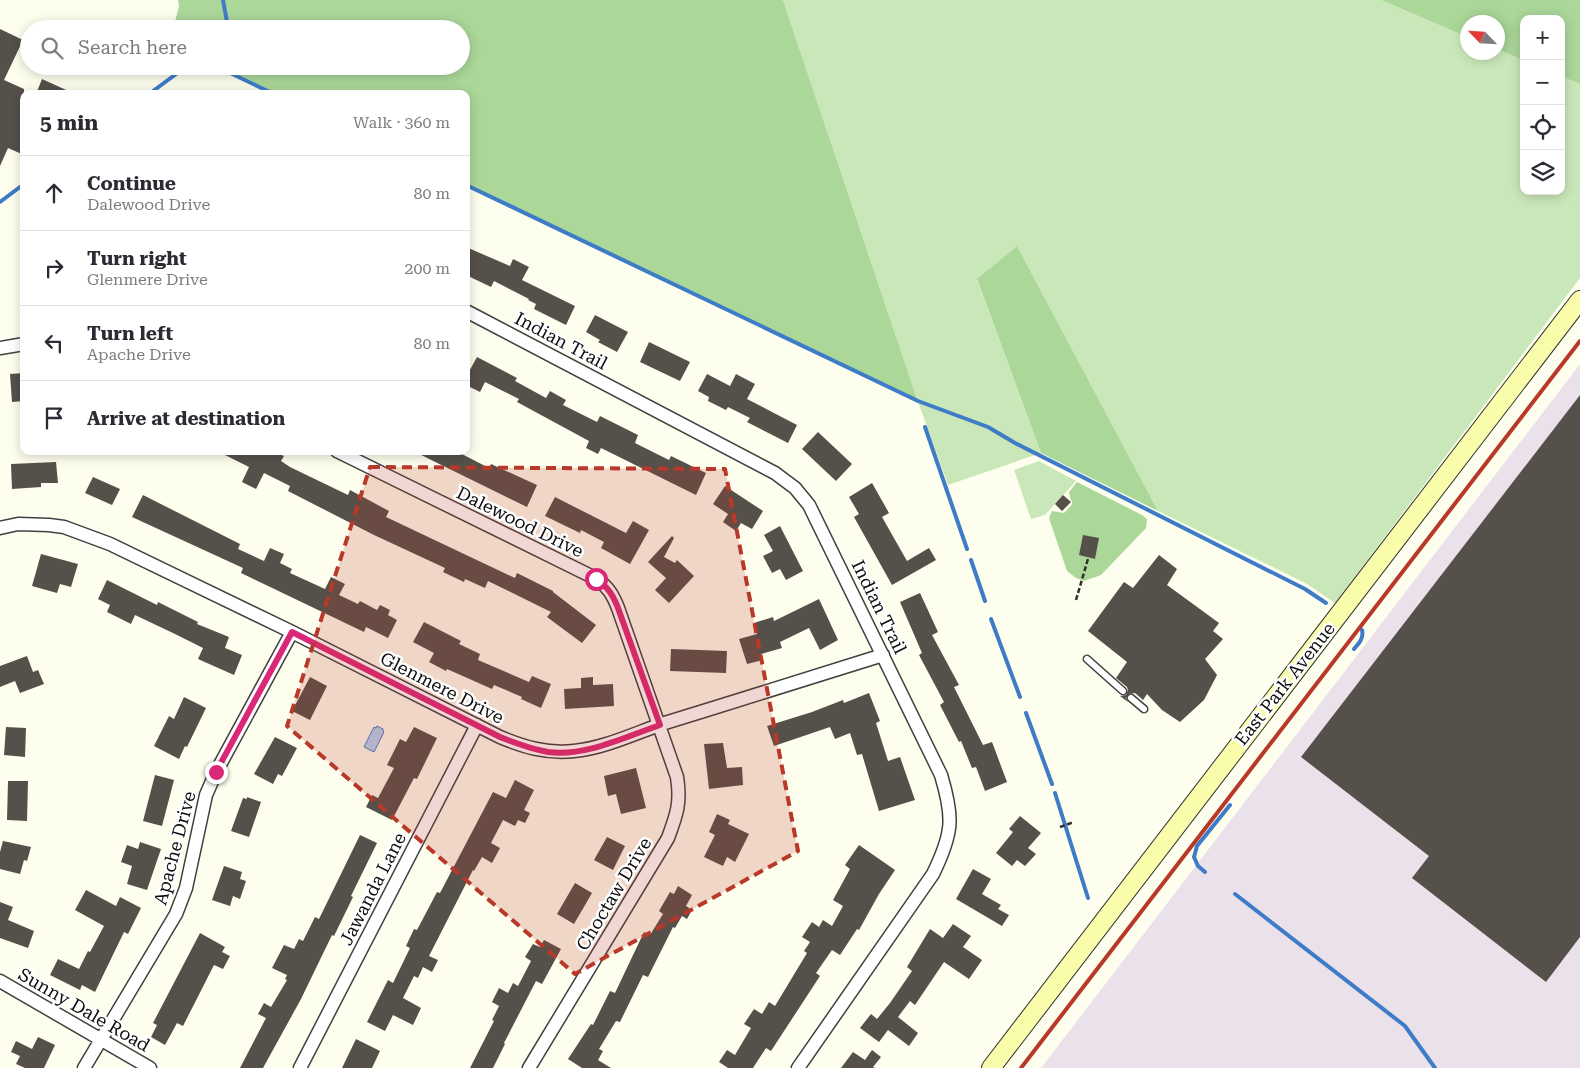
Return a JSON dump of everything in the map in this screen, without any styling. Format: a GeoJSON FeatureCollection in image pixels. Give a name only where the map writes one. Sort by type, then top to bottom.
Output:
{"type":"FeatureCollection","features":[{"type":"Feature","properties":{"kind":"street","name":"East Park Avenue"},"geometry":{"type":"LineString","coordinates":[[991,1068],[1580,300]]}},
{"type":"Feature","properties":{"kind":"street","name":"Indian Trail"},"geometry":{"type":"LineString","coordinates":[[470,313],[775,473],[795,488],[809,505],[941,775],[947,795],[950,816],[948,837],[942,856],[933,874],[798,1068]]}},
{"type":"Feature","properties":{"kind":"street"},"geometry":{"type":"LineString","coordinates":[[0,348],[20,345]]}},
{"type":"Feature","properties":{"kind":"street","name":"Dalewood Drive"},"geometry":{"type":"LineString","coordinates":[[345,455],[605,584],[612,593],[618,608],[660,725]]}},
{"type":"Feature","properties":{"kind":"street","name":"Glenmere Drive"},"geometry":{"type":"LineString","coordinates":[[0,528],[18,524],[49,524],[79,532],[110,544],[292,632],[500,737],[525,747],[550,752],[574,751],[597,747],[660,725],[883,655]]}},
{"type":"Feature","properties":{"kind":"street","name":"Apache Drive"},"geometry":{"type":"LineString","coordinates":[[84,1068],[179,908],[186,888],[206,795],[216,772],[292,632]]}},
{"type":"Feature","properties":{"kind":"street","name":"Choctaw Drive"},"geometry":{"type":"LineString","coordinates":[[529,1068],[657,858],[677,816],[680,796],[677,777],[660,725]]}},
{"type":"Feature","properties":{"kind":"street","name":"Jawanda Lane"},"geometry":{"type":"LineString","coordinates":[[300,1068],[477,726]]}},
{"type":"Feature","properties":{"kind":"street","name":"Sunny Dale Road"},"geometry":{"type":"LineString","coordinates":[[0,981],[150,1068]]}},
{"type":"Feature","properties":{"kind":"lane"},"geometry":{"type":"LineString","coordinates":[[1087,659],[1123,691]]}},
{"type":"Feature","properties":{"kind":"lane"},"geometry":{"type":"LineString","coordinates":[[1131,698],[1144,709]]}},
{"type":"Feature","properties":{"kind":"path"},"geometry":{"type":"LineString","coordinates":[[1076,600],[1088,558]]}},
{"type":"Feature","properties":{"kind":"path"},"geometry":{"type":"LineString","coordinates":[[1062,826],[1074,822]]}},
{"type":"Feature","properties":{"kind":"highlighted area"},"geometry":{"type":"Polygon","coordinates":[[[370,467],[725,469],[798,851],[575,974],[287,726],[370,467]]]}},
{"type":"Feature","properties":{"kind":"shaded area"},"geometry":{"type":"Polygon","coordinates":[[[1580,364],[1580,1068],[1041,1068],[1580,364]]]}},
{"type":"Feature","properties":{"kind":"green space"},"geometry":{"type":"Polygon","coordinates":[[[178,0],[783,0],[917,399],[470,186],[470,90],[270,90],[239,75],[470,75],[470,20],[175,20],[179,6],[178,0]]]}},
{"type":"Feature","properties":{"kind":"green space"},"geometry":{"type":"Polygon","coordinates":[[[783,0],[1381,0],[1460,34],[1460,60],[1505,60],[1505,52],[1520,59],[1520,195],[1565,195],[1565,78],[1580,84],[1580,278],[1335,603],[1307,584],[1158,511],[1017,246],[977,280],[1041,453],[948,485],[917,399],[783,0]]]}},
{"type":"Feature","properties":{"kind":"green space"},"geometry":{"type":"Polygon","coordinates":[[[1381,0],[1580,0],[1580,84],[1565,78],[1565,15],[1520,15],[1520,59],[1505,52],[1505,15],[1460,15],[1460,34],[1381,0]]]}},
{"type":"Feature","properties":{"kind":"green space"},"geometry":{"type":"Polygon","coordinates":[[[1017,246],[1158,511],[1041,453],[977,279],[1017,246]]]}},
{"type":"Feature","properties":{"kind":"green space"},"geometry":{"type":"Polygon","coordinates":[[[1039,461],[1076,481],[1045,515],[1031,519],[1014,470],[1039,461]]]}},
{"type":"Feature","properties":{"kind":"green space"},"geometry":{"type":"Polygon","coordinates":[[[1077,482],[1147,519],[1146,528],[1101,575],[1084,581],[1067,571],[1049,518],[1052,511],[1064,513],[1071,506],[1069,492],[1077,482]]]}},
{"type":"Feature","properties":{"kind":"water"},"geometry":{"type":"Polygon","coordinates":[[[377,726],[383,729],[384,732],[374,752],[364,747],[374,727],[376,728],[377,726]]]}},
{"type":"Feature","properties":{"kind":"building"},"geometry":{"type":"Polygon","coordinates":[[[0,29],[20,39],[20,46],[4,80],[24,90],[20,90],[20,153],[8,148],[0,166],[0,29]]]}},
{"type":"Feature","properties":{"kind":"building"},"geometry":{"type":"Polygon","coordinates":[[[42,79],[66,90],[38,90],[42,79]]]}},
{"type":"Feature","properties":{"kind":"building"},"geometry":{"type":"Polygon","coordinates":[[[470,249],[510,266],[513,259],[529,267],[522,280],[575,306],[566,325],[534,309],[536,304],[529,299],[494,281],[491,287],[470,277],[470,249]]]}},
{"type":"Feature","properties":{"kind":"building"},"geometry":{"type":"Polygon","coordinates":[[[595,315],[628,332],[617,352],[598,342],[600,340],[586,332],[595,315]]]}},
{"type":"Feature","properties":{"kind":"building"},"geometry":{"type":"Polygon","coordinates":[[[649,342],[690,362],[680,381],[640,362],[649,342]]]}},
{"type":"Feature","properties":{"kind":"building"},"geometry":{"type":"Polygon","coordinates":[[[477,357],[517,378],[515,381],[546,398],[550,391],[566,400],[563,405],[597,422],[600,416],[638,435],[635,443],[669,460],[671,456],[706,473],[696,495],[601,448],[598,454],[586,448],[589,441],[517,402],[519,399],[485,382],[480,392],[470,387],[470,370],[477,357]]]}},
{"type":"Feature","properties":{"kind":"building"},"geometry":{"type":"Polygon","coordinates":[[[20,373],[20,401],[12,402],[10,374],[20,373]]]}},
{"type":"Feature","properties":{"kind":"building"},"geometry":{"type":"Polygon","coordinates":[[[707,374],[730,386],[736,374],[755,384],[747,399],[797,425],[788,443],[747,422],[750,418],[728,407],[726,410],[708,401],[709,397],[698,391],[707,374]]]}},
{"type":"Feature","properties":{"kind":"building"},"geometry":{"type":"Polygon","coordinates":[[[1580,395],[1580,937],[1546,982],[1412,878],[1429,856],[1301,757],[1580,395]]]}},
{"type":"Feature","properties":{"kind":"building"},"geometry":{"type":"Polygon","coordinates":[[[818,432],[852,464],[836,481],[802,449],[818,432]]]}},
{"type":"Feature","properties":{"kind":"building"},"geometry":{"type":"Polygon","coordinates":[[[225,455],[284,456],[281,461],[290,467],[348,495],[350,490],[389,511],[386,517],[515,578],[517,573],[553,591],[596,625],[582,643],[547,617],[551,612],[488,581],[485,588],[465,579],[464,582],[443,572],[445,568],[374,535],[288,491],[290,486],[264,473],[256,489],[242,482],[249,467],[225,455]]]}},
{"type":"Feature","properties":{"kind":"building"},"geometry":{"type":"Polygon","coordinates":[[[421,455],[464,455],[489,468],[491,464],[537,485],[527,507],[421,455]]]}},
{"type":"Feature","properties":{"kind":"building"},"geometry":{"type":"Polygon","coordinates":[[[56,462],[58,483],[41,483],[41,487],[12,489],[11,464],[56,462]]]}},
{"type":"Feature","properties":{"kind":"building"},"geometry":{"type":"Polygon","coordinates":[[[93,477],[120,489],[112,505],[85,493],[93,477]]]}},
{"type":"Feature","properties":{"kind":"building"},"geometry":{"type":"Polygon","coordinates":[[[872,483],[889,513],[882,517],[907,561],[929,548],[936,560],[892,585],[854,517],[859,514],[849,497],[872,483]]]}},
{"type":"Feature","properties":{"kind":"building"},"geometry":{"type":"Polygon","coordinates":[[[725,486],[763,511],[752,529],[741,523],[736,531],[723,522],[728,514],[713,504],[725,486]]]}},
{"type":"Feature","properties":{"kind":"building"},"geometry":{"type":"Polygon","coordinates":[[[143,495],[240,544],[238,549],[264,561],[270,548],[284,554],[280,563],[292,569],[290,573],[325,589],[331,577],[345,584],[339,595],[358,604],[360,601],[377,610],[380,605],[390,610],[388,615],[397,620],[388,638],[366,627],[364,632],[241,573],[243,568],[132,517],[143,495]]]}},
{"type":"Feature","properties":{"kind":"building"},"geometry":{"type":"Polygon","coordinates":[[[1063,495],[1071,502],[1062,511],[1055,504],[1063,495]]]}},
{"type":"Feature","properties":{"kind":"building"},"geometry":{"type":"Polygon","coordinates":[[[555,497],[626,533],[633,521],[649,530],[630,564],[601,548],[604,542],[581,530],[580,533],[545,516],[555,497]]]}},
{"type":"Feature","properties":{"kind":"building"},"geometry":{"type":"Polygon","coordinates":[[[780,526],[803,571],[786,580],[780,569],[772,573],[763,556],[773,551],[764,535],[780,526]]]}},
{"type":"Feature","properties":{"kind":"building"},"geometry":{"type":"Polygon","coordinates":[[[1083,535],[1099,538],[1095,559],[1079,555],[1083,535]]]}},
{"type":"Feature","properties":{"kind":"building"},"geometry":{"type":"Polygon","coordinates":[[[672,536],[674,538],[664,557],[675,563],[677,560],[694,576],[669,603],[655,590],[666,578],[648,562],[672,536]]]}},
{"type":"Feature","properties":{"kind":"building"},"geometry":{"type":"Polygon","coordinates":[[[41,554],[78,564],[71,587],[60,584],[57,593],[32,586],[41,554]]]}},
{"type":"Feature","properties":{"kind":"building"},"geometry":{"type":"Polygon","coordinates":[[[1159,555],[1177,569],[1167,585],[1219,623],[1213,631],[1223,639],[1205,659],[1217,675],[1204,700],[1180,722],[1162,710],[1147,694],[1143,700],[1135,693],[1129,694],[1126,698],[1128,702],[1120,696],[1126,695],[1128,690],[1116,678],[1127,662],[1088,631],[1124,582],[1133,588],[1159,555]]]}},
{"type":"Feature","properties":{"kind":"building"},"geometry":{"type":"Polygon","coordinates":[[[107,580],[157,605],[158,602],[198,622],[197,624],[229,637],[225,648],[242,655],[234,675],[198,659],[203,648],[175,634],[135,615],[131,624],[107,612],[110,605],[98,599],[107,580]]]}},
{"type":"Feature","properties":{"kind":"building"},"geometry":{"type":"Polygon","coordinates":[[[920,593],[938,632],[932,635],[959,685],[954,687],[983,745],[992,742],[1007,782],[985,791],[976,767],[972,768],[961,741],[959,742],[940,705],[944,702],[919,655],[922,653],[900,602],[920,593]]]}},
{"type":"Feature","properties":{"kind":"building"},"geometry":{"type":"Polygon","coordinates":[[[819,599],[838,640],[820,650],[809,628],[780,642],[782,648],[761,654],[763,660],[747,664],[739,639],[757,634],[754,623],[773,617],[774,621],[819,599]]]}},
{"type":"Feature","properties":{"kind":"building"},"geometry":{"type":"Polygon","coordinates":[[[424,622],[461,641],[459,644],[480,654],[478,660],[529,682],[532,676],[551,684],[541,708],[521,699],[522,697],[494,685],[492,689],[447,669],[446,671],[429,662],[434,653],[413,642],[424,622]]]}},
{"type":"Feature","properties":{"kind":"building"},"geometry":{"type":"Polygon","coordinates":[[[671,649],[727,651],[726,673],[670,671],[671,649]]]}},
{"type":"Feature","properties":{"kind":"building"},"geometry":{"type":"Polygon","coordinates":[[[27,656],[33,672],[38,670],[44,684],[20,693],[15,681],[0,687],[0,666],[27,656]]]}},
{"type":"Feature","properties":{"kind":"building"},"geometry":{"type":"Polygon","coordinates":[[[310,677],[327,686],[310,720],[292,711],[310,677]]]}},
{"type":"Feature","properties":{"kind":"building"},"geometry":{"type":"Polygon","coordinates":[[[593,677],[593,685],[613,684],[614,706],[565,709],[564,689],[581,688],[581,678],[593,677]]]}},
{"type":"Feature","properties":{"kind":"building"},"geometry":{"type":"Polygon","coordinates":[[[869,693],[880,721],[876,723],[888,761],[900,757],[915,800],[879,811],[862,754],[857,755],[850,733],[835,739],[830,727],[774,746],[767,726],[843,700],[844,703],[869,693]]]}},
{"type":"Feature","properties":{"kind":"building"},"geometry":{"type":"Polygon","coordinates":[[[184,697],[206,708],[179,759],[154,746],[169,716],[174,719],[184,697]]]}},
{"type":"Feature","properties":{"kind":"building"},"geometry":{"type":"Polygon","coordinates":[[[6,727],[26,728],[25,757],[4,755],[6,727]]]}},
{"type":"Feature","properties":{"kind":"building"},"geometry":{"type":"Polygon","coordinates":[[[414,727],[437,738],[417,779],[414,778],[392,820],[366,807],[372,795],[378,798],[394,768],[387,765],[400,739],[406,742],[414,727]]]}},
{"type":"Feature","properties":{"kind":"building"},"geometry":{"type":"Polygon","coordinates":[[[275,737],[297,748],[282,776],[278,774],[273,784],[254,774],[275,737]]]}},
{"type":"Feature","properties":{"kind":"building"},"geometry":{"type":"Polygon","coordinates":[[[723,743],[727,768],[742,767],[743,785],[709,789],[704,744],[723,743]]]}},
{"type":"Feature","properties":{"kind":"building"},"geometry":{"type":"Polygon","coordinates":[[[636,768],[646,808],[621,814],[616,794],[608,796],[604,776],[636,768]]]}},
{"type":"Feature","properties":{"kind":"building"},"geometry":{"type":"Polygon","coordinates":[[[155,775],[174,780],[162,826],[143,821],[155,775]]]}},
{"type":"Feature","properties":{"kind":"building"},"geometry":{"type":"Polygon","coordinates":[[[515,780],[534,790],[524,810],[530,813],[525,823],[518,820],[515,826],[503,820],[491,843],[500,848],[492,863],[482,857],[473,870],[429,956],[438,960],[432,972],[423,967],[418,978],[414,976],[403,998],[421,1008],[413,1025],[393,1015],[385,1031],[367,1022],[388,980],[393,983],[410,948],[406,946],[414,929],[417,930],[437,892],[440,893],[493,792],[506,798],[515,780]]]}},
{"type":"Feature","properties":{"kind":"building"},"geometry":{"type":"Polygon","coordinates":[[[8,781],[28,781],[27,821],[7,820],[8,781]]]}},
{"type":"Feature","properties":{"kind":"building"},"geometry":{"type":"Polygon","coordinates":[[[247,797],[261,802],[249,837],[231,831],[243,798],[247,799],[247,797]]]}},
{"type":"Feature","properties":{"kind":"building"},"geometry":{"type":"Polygon","coordinates":[[[717,814],[730,820],[728,824],[749,834],[735,862],[727,857],[723,866],[704,857],[715,835],[709,832],[717,814]]]}},
{"type":"Feature","properties":{"kind":"building"},"geometry":{"type":"Polygon","coordinates":[[[1020,816],[1041,833],[1028,848],[1036,854],[1025,866],[1017,860],[1012,866],[996,853],[1013,832],[1009,829],[1020,816]]]}},
{"type":"Feature","properties":{"kind":"building"},"geometry":{"type":"Polygon","coordinates":[[[360,835],[377,843],[334,936],[332,935],[301,999],[263,1068],[240,1068],[266,1018],[258,1014],[264,1003],[271,1007],[287,980],[285,979],[287,975],[272,968],[284,945],[294,949],[299,939],[303,941],[315,917],[319,919],[360,835]]]}},
{"type":"Feature","properties":{"kind":"building"},"geometry":{"type":"Polygon","coordinates":[[[607,837],[625,846],[613,870],[594,860],[607,837]]]}},
{"type":"Feature","properties":{"kind":"building"},"geometry":{"type":"Polygon","coordinates":[[[3,841],[31,847],[27,861],[24,860],[20,874],[0,869],[0,852],[3,841]]]}},
{"type":"Feature","properties":{"kind":"building"},"geometry":{"type":"Polygon","coordinates":[[[140,842],[161,849],[147,890],[127,884],[132,866],[121,862],[127,845],[138,849],[140,842]]]}},
{"type":"Feature","properties":{"kind":"building"},"geometry":{"type":"Polygon","coordinates":[[[859,845],[895,870],[859,930],[857,929],[840,955],[832,950],[816,973],[820,976],[771,1051],[766,1048],[753,1068],[728,1068],[719,1062],[727,1050],[735,1055],[751,1028],[744,1024],[754,1009],[762,1014],[769,1002],[775,1006],[807,953],[804,951],[810,942],[802,937],[812,922],[819,927],[823,920],[832,926],[843,906],[833,900],[850,869],[845,865],[859,845]]]}},
{"type":"Feature","properties":{"kind":"building"},"geometry":{"type":"Polygon","coordinates":[[[224,866],[242,872],[240,879],[246,881],[240,899],[233,896],[230,906],[212,900],[224,866]]]}},
{"type":"Feature","properties":{"kind":"building"},"geometry":{"type":"Polygon","coordinates":[[[973,869],[991,879],[982,894],[1001,905],[998,909],[1009,915],[1002,926],[956,899],[973,869]]]}},
{"type":"Feature","properties":{"kind":"building"},"geometry":{"type":"Polygon","coordinates":[[[575,883],[592,893],[574,924],[557,914],[575,883]]]}},
{"type":"Feature","properties":{"kind":"building"},"geometry":{"type":"Polygon","coordinates":[[[678,886],[692,895],[686,906],[692,910],[687,919],[682,916],[675,928],[673,927],[648,977],[643,975],[620,1022],[616,1021],[599,1049],[603,1051],[598,1060],[611,1068],[582,1068],[568,1059],[591,1024],[593,1025],[610,991],[615,993],[644,932],[650,935],[663,914],[659,911],[670,892],[674,894],[678,886]]]}},
{"type":"Feature","properties":{"kind":"building"},"geometry":{"type":"Polygon","coordinates":[[[86,890],[116,906],[120,897],[141,908],[128,934],[124,932],[95,992],[82,985],[80,990],[50,975],[58,959],[79,969],[104,926],[75,910],[86,890]]]}},
{"type":"Feature","properties":{"kind":"building"},"geometry":{"type":"Polygon","coordinates":[[[0,902],[13,907],[8,920],[34,931],[28,948],[0,938],[0,902]]]}},
{"type":"Feature","properties":{"kind":"building"},"geometry":{"type":"Polygon","coordinates":[[[953,924],[971,936],[963,947],[982,960],[969,979],[944,962],[915,1005],[910,1001],[898,1017],[918,1033],[909,1046],[888,1030],[879,1042],[860,1028],[871,1014],[877,1019],[890,1003],[912,971],[907,967],[930,929],[943,938],[953,924]]]}},
{"type":"Feature","properties":{"kind":"building"},"geometry":{"type":"Polygon","coordinates":[[[200,933],[225,947],[222,952],[230,956],[223,969],[214,965],[183,1026],[177,1023],[165,1045],[151,1037],[157,1025],[153,1023],[200,933]]]}},
{"type":"Feature","properties":{"kind":"building"},"geometry":{"type":"Polygon","coordinates":[[[544,940],[561,949],[542,984],[536,981],[493,1068],[470,1068],[494,1021],[492,1020],[499,1006],[492,1002],[499,988],[508,993],[513,983],[518,986],[531,961],[525,957],[533,944],[540,947],[544,940]]]}},
{"type":"Feature","properties":{"kind":"building"},"geometry":{"type":"Polygon","coordinates":[[[38,1037],[55,1045],[44,1068],[25,1068],[16,1064],[20,1056],[11,1052],[16,1041],[32,1049],[38,1037]]]}},
{"type":"Feature","properties":{"kind":"building"},"geometry":{"type":"Polygon","coordinates":[[[356,1039],[380,1051],[372,1068],[342,1068],[356,1039]]]}},
{"type":"Feature","properties":{"kind":"building"},"geometry":{"type":"Polygon","coordinates":[[[872,1050],[881,1057],[873,1067],[875,1068],[841,1068],[853,1052],[865,1060],[872,1050]]]}},
{"type":"Feature","properties":{"kind":"waterway"},"geometry":{"type":"LineString","coordinates":[[223,0],[227,20]]}},
{"type":"Feature","properties":{"kind":"waterway"},"geometry":{"type":"LineString","coordinates":[[154,90],[175,75]]}},
{"type":"Feature","properties":{"kind":"waterway"},"geometry":{"type":"LineString","coordinates":[[234,75],[266,90]]}},
{"type":"Feature","properties":{"kind":"waterway"},"geometry":{"type":"LineString","coordinates":[[0,202],[20,187]]}},
{"type":"Feature","properties":{"kind":"waterway"},"geometry":{"type":"LineString","coordinates":[[470,187],[918,401],[988,427],[1015,443],[1305,589],[1326,603]]}},
{"type":"Feature","properties":{"kind":"waterway"},"geometry":{"type":"LineString","coordinates":[[925,427],[967,549]]}},
{"type":"Feature","properties":{"kind":"waterway"},"geometry":{"type":"LineString","coordinates":[[971,560],[985,601]]}},
{"type":"Feature","properties":{"kind":"waterway"},"geometry":{"type":"LineString","coordinates":[[991,619],[1020,697]]}},
{"type":"Feature","properties":{"kind":"waterway"},"geometry":{"type":"LineString","coordinates":[[1354,649],[1362,638],[1362,630]]}},
{"type":"Feature","properties":{"kind":"waterway"},"geometry":{"type":"LineString","coordinates":[[1026,713],[1052,784]]}},
{"type":"Feature","properties":{"kind":"waterway"},"geometry":{"type":"LineString","coordinates":[[1055,793],[1088,898]]}},
{"type":"Feature","properties":{"kind":"waterway"},"geometry":{"type":"LineString","coordinates":[[1205,872],[1198,866],[1194,857],[1197,846],[1230,805]]}},
{"type":"Feature","properties":{"kind":"waterway"},"geometry":{"type":"LineString","coordinates":[[1235,894],[1405,1026],[1435,1068]]}},
{"type":"Feature","properties":{"kind":"railway"},"geometry":{"type":"LineString","coordinates":[[1021,1068],[1580,341]]}},
{"type":"Feature","properties":{"kind":"route"},"geometry":{"type":"LineString","coordinates":[[216,772],[292,632],[500,737],[525,747],[550,752],[574,751],[597,747],[660,725],[612,593],[605,584],[596,579]]}}]}
